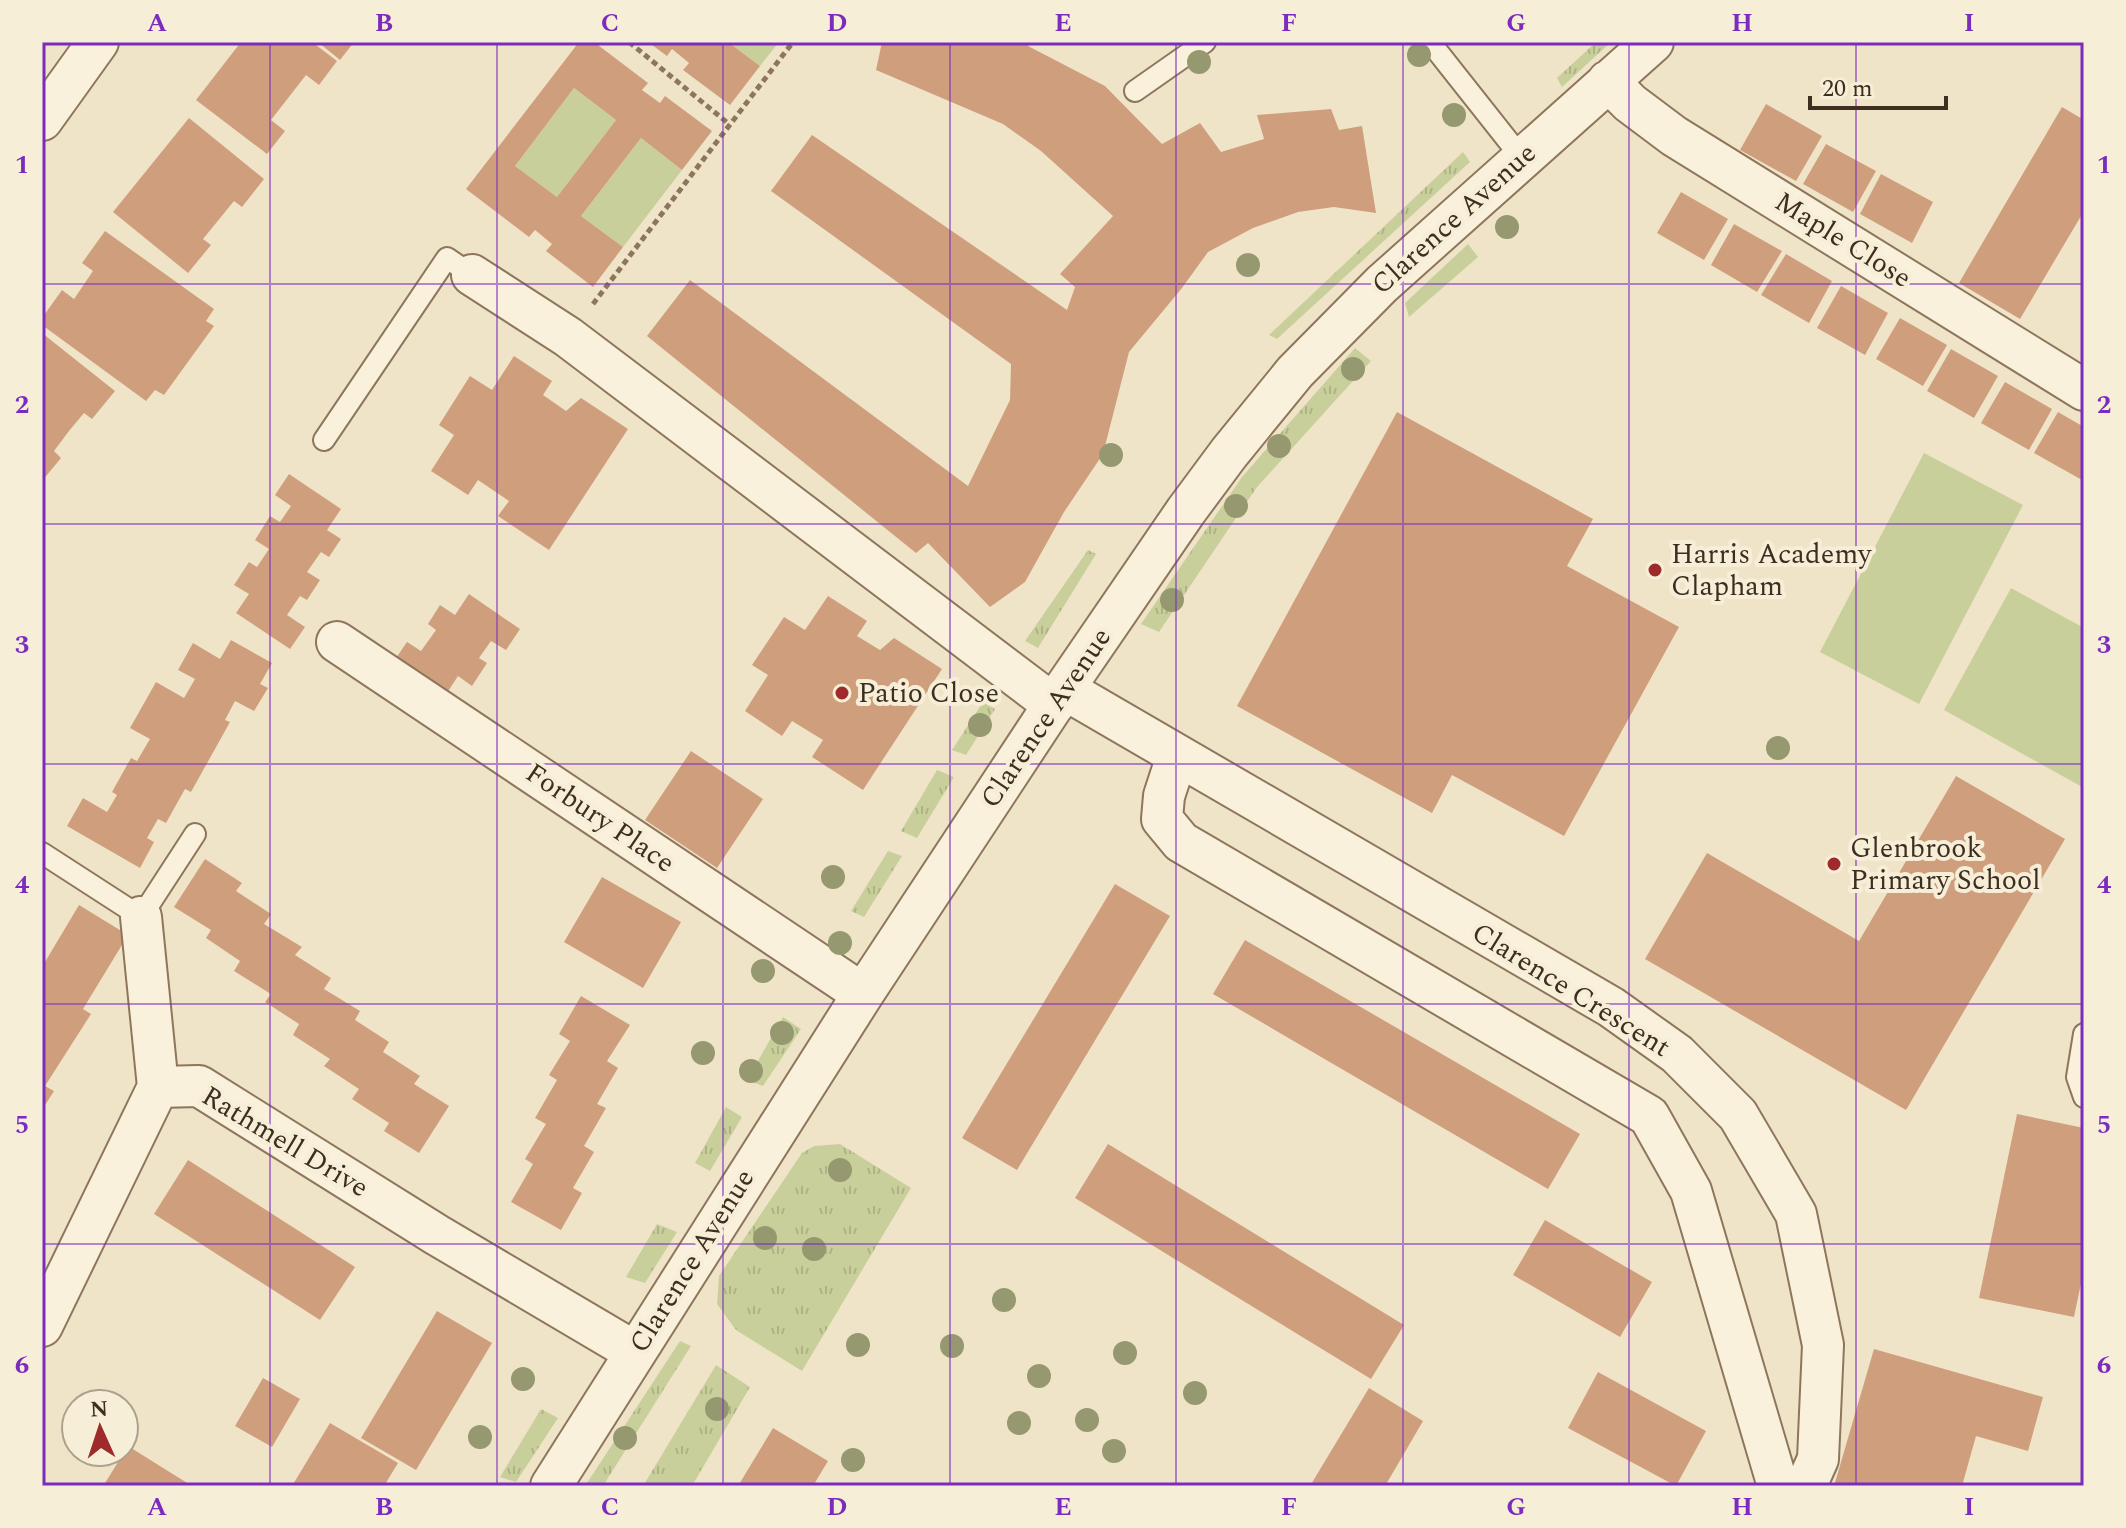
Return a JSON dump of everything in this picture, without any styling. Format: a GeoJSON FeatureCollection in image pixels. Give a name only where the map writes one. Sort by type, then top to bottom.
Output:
{"type":"FeatureCollection","features":[{"type":"Feature","properties":{"kind":"street"},"geometry":{"type":"LineString","coordinates":[[42,120],[98,42]]}},
{"type":"Feature","properties":{"kind":"street","name":"Clarence Avenue"},"geometry":{"type":"LineString","coordinates":[[551,1486],[863,994],[1186,511],[1295,372],[1382,284],[1653,42]]}},
{"type":"Feature","properties":{"kind":"street","name":"Maple Close"},"geometry":{"type":"LineString","coordinates":[[1608,81],[1630,103],[1674,136],[2084,390]]}},
{"type":"Feature","properties":{"kind":"street"},"geometry":{"type":"LineString","coordinates":[[472,275],[568,337],[1059,697]]}},
{"type":"Feature","properties":{"kind":"street","name":"Forbury Place"},"geometry":{"type":"LineString","coordinates":[[337,642],[863,994]]}},
{"type":"Feature","properties":{"kind":"street","name":"Clarence Crescent"},"geometry":{"type":"LineString","coordinates":[[1059,697],[1177,756],[1611,1007],[1677,1054],[1738,1115],[1796,1214],[1823,1345],[1818,1459],[1806,1486]]}},
{"type":"Feature","properties":{"kind":"street"},"geometry":{"type":"LineString","coordinates":[[1177,756],[1164,796],[1162,819],[1181,842],[1649,1116],[1691,1191],[1778,1486]]}},
{"type":"Feature","properties":{"kind":"street"},"geometry":{"type":"LineString","coordinates":[[42,1326],[158,1087],[141,917]]}},
{"type":"Feature","properties":{"kind":"street","name":"Rathmell Drive"},"geometry":{"type":"LineString","coordinates":[[158,1087],[199,1086],[437,1235],[635,1352]]}},
{"type":"Feature","properties":{"kind":"lane"},"geometry":{"type":"LineString","coordinates":[[1135,91],[1205,42]]}},
{"type":"Feature","properties":{"kind":"lane"},"geometry":{"type":"LineString","coordinates":[[1430,42],[1521,157]]}},
{"type":"Feature","properties":{"kind":"lane"},"geometry":{"type":"LineString","coordinates":[[324,440],[447,258],[472,275]]}},
{"type":"Feature","properties":{"kind":"lane"},"geometry":{"type":"LineString","coordinates":[[42,853],[141,917],[195,834]]}},
{"type":"Feature","properties":{"kind":"lane"},"geometry":{"type":"LineString","coordinates":[[2084,1034],[2077,1077],[2084,1097]]}},
{"type":"Feature","properties":{"kind":"path"},"geometry":{"type":"LineString","coordinates":[[629,42],[729,124]]}},
{"type":"Feature","properties":{"kind":"path"},"geometry":{"type":"LineString","coordinates":[[568,337],[793,42]]}},
{"type":"Feature","properties":{"kind":"green space"},"geometry":{"type":"Polygon","coordinates":[[[728,42],[779,42],[760,66],[728,42]]]}},
{"type":"Feature","properties":{"kind":"green space"},"geometry":{"type":"Polygon","coordinates":[[[1596,42],[1611,42],[1562,87],[1557,78],[1596,42]]]}},
{"type":"Feature","properties":{"kind":"green space"},"geometry":{"type":"Polygon","coordinates":[[[574,88],[616,120],[557,197],[515,166],[574,88]]]}},
{"type":"Feature","properties":{"kind":"green space"},"geometry":{"type":"Polygon","coordinates":[[[641,138],[682,170],[623,247],[581,216],[641,138]]]}},
{"type":"Feature","properties":{"kind":"green space"},"geometry":{"type":"Polygon","coordinates":[[[1463,152],[1470,162],[1277,339],[1269,335],[1463,152]]]}},
{"type":"Feature","properties":{"kind":"green space"},"geometry":{"type":"Polygon","coordinates":[[[1468,244],[1478,257],[1409,317],[1405,303],[1468,244]]]}},
{"type":"Feature","properties":{"kind":"green space"},"geometry":{"type":"Polygon","coordinates":[[[1355,348],[1371,361],[1257,487],[1159,632],[1141,624],[1242,477],[1355,348]]]}},
{"type":"Feature","properties":{"kind":"green space"},"geometry":{"type":"Polygon","coordinates":[[[1924,453],[2023,505],[1919,704],[1820,652],[1924,453]]]}},
{"type":"Feature","properties":{"kind":"green space"},"geometry":{"type":"Polygon","coordinates":[[[1088,550],[1096,554],[1038,648],[1025,641],[1088,550]]]}},
{"type":"Feature","properties":{"kind":"green space"},"geometry":{"type":"Polygon","coordinates":[[[2011,588],[2084,628],[2084,788],[1944,710],[2011,588]]]}},
{"type":"Feature","properties":{"kind":"green space"},"geometry":{"type":"Polygon","coordinates":[[[983,702],[995,709],[966,755],[952,750],[983,702]]]}},
{"type":"Feature","properties":{"kind":"green space"},"geometry":{"type":"Polygon","coordinates":[[[937,770],[954,777],[917,838],[901,831],[937,770]]]}},
{"type":"Feature","properties":{"kind":"green space"},"geometry":{"type":"Polygon","coordinates":[[[888,851],[902,856],[864,917],[851,911],[888,851]]]}},
{"type":"Feature","properties":{"kind":"green space"},"geometry":{"type":"Polygon","coordinates":[[[783,1017],[801,1029],[763,1086],[747,1080],[783,1017]]]}},
{"type":"Feature","properties":{"kind":"green space"},"geometry":{"type":"Polygon","coordinates":[[[726,1107],[742,1117],[710,1171],[695,1163],[726,1107]]]}},
{"type":"Feature","properties":{"kind":"green space"},"geometry":{"type":"Polygon","coordinates":[[[840,1144],[911,1188],[802,1371],[736,1330],[717,1304],[719,1276],[802,1153],[814,1146],[840,1144]]]}},
{"type":"Feature","properties":{"kind":"green space"},"geometry":{"type":"Polygon","coordinates":[[[657,1224],[677,1232],[645,1283],[626,1277],[657,1224]]]}},
{"type":"Feature","properties":{"kind":"green space"},"geometry":{"type":"Polygon","coordinates":[[[680,1341],[691,1346],[603,1486],[585,1486],[680,1341]]]}},
{"type":"Feature","properties":{"kind":"green space"},"geometry":{"type":"Polygon","coordinates":[[[716,1365],[750,1387],[692,1486],[643,1486],[716,1365]]]}},
{"type":"Feature","properties":{"kind":"green space"},"geometry":{"type":"Polygon","coordinates":[[[541,1409],[558,1418],[516,1482],[500,1477],[541,1409]]]}},
{"type":"Feature","properties":{"kind":"building"},"geometry":{"type":"Polygon","coordinates":[[[241,42],[312,42],[337,61],[319,85],[306,75],[271,120],[285,131],[267,154],[196,100],[241,42]]]}},
{"type":"Feature","properties":{"kind":"building"},"geometry":{"type":"Polygon","coordinates":[[[318,42],[354,42],[340,60],[318,42]]]}},
{"type":"Feature","properties":{"kind":"building"},"geometry":{"type":"Polygon","coordinates":[[[579,42],[594,42],[648,83],[642,90],[660,103],[665,96],[712,131],[682,170],[641,138],[581,216],[623,247],[593,287],[546,251],[552,244],[535,230],[529,237],[466,189],[579,42]],[[574,88],[515,166],[557,197],[616,120],[574,88]]]}},
{"type":"Feature","properties":{"kind":"building"},"geometry":{"type":"Polygon","coordinates":[[[648,42],[728,42],[760,66],[730,105],[683,70],[689,63],[672,49],[667,56],[648,42]]]}},
{"type":"Feature","properties":{"kind":"building"},"geometry":{"type":"Polygon","coordinates":[[[882,42],[1029,42],[1028,46],[1105,86],[1162,144],[1200,123],[1221,152],[1264,139],[1257,115],[1331,109],[1339,130],[1362,126],[1376,213],[1334,207],[1298,212],[1253,228],[1208,252],[1129,352],[1103,454],[1064,512],[1025,582],[990,607],[928,543],[916,553],[647,336],[690,280],[968,486],[1010,400],[1011,364],[771,191],[812,135],[1067,310],[1075,287],[1060,274],[1113,216],[1041,151],[1003,124],[876,70],[882,42]]]}},
{"type":"Feature","properties":{"kind":"building"},"geometry":{"type":"Polygon","coordinates":[[[1766,104],[1822,136],[1796,181],[1740,150],[1766,104]]]}},
{"type":"Feature","properties":{"kind":"building"},"geometry":{"type":"Polygon","coordinates":[[[2062,107],[2084,120],[2084,211],[2020,319],[1959,283],[2062,107]]]}},
{"type":"Feature","properties":{"kind":"building"},"geometry":{"type":"Polygon","coordinates":[[[189,118],[264,179],[242,207],[234,201],[203,239],[211,245],[188,273],[113,212],[189,118]]]}},
{"type":"Feature","properties":{"kind":"building"},"geometry":{"type":"Polygon","coordinates":[[[1826,144],[1876,171],[1853,212],[1803,184],[1826,144]]]}},
{"type":"Feature","properties":{"kind":"building"},"geometry":{"type":"Polygon","coordinates":[[[1881,174],[1933,202],[1912,243],[1860,214],[1881,174]]]}},
{"type":"Feature","properties":{"kind":"building"},"geometry":{"type":"Polygon","coordinates":[[[1681,192],[1728,219],[1704,260],[1657,233],[1681,192]]]}},
{"type":"Feature","properties":{"kind":"building"},"geometry":{"type":"Polygon","coordinates":[[[1734,224],[1782,251],[1757,292],[1711,265],[1734,224]]]}},
{"type":"Feature","properties":{"kind":"building"},"geometry":{"type":"Polygon","coordinates":[[[105,231],[214,309],[206,321],[214,326],[164,395],[155,390],[146,401],[42,325],[42,318],[62,290],[74,299],[93,271],[82,263],[105,231]]]}},
{"type":"Feature","properties":{"kind":"building"},"geometry":{"type":"Polygon","coordinates":[[[1786,254],[1832,281],[1809,323],[1761,295],[1786,254]]]}},
{"type":"Feature","properties":{"kind":"building"},"geometry":{"type":"Polygon","coordinates":[[[1841,286],[1888,313],[1865,355],[1817,328],[1841,286]]]}},
{"type":"Feature","properties":{"kind":"building"},"geometry":{"type":"Polygon","coordinates":[[[1900,318],[1947,345],[1923,386],[1876,359],[1900,318]]]}},
{"type":"Feature","properties":{"kind":"building"},"geometry":{"type":"Polygon","coordinates":[[[42,333],[115,391],[92,419],[84,413],[69,431],[54,451],[61,458],[42,481],[42,333]]]}},
{"type":"Feature","properties":{"kind":"building"},"geometry":{"type":"Polygon","coordinates":[[[1951,349],[1998,376],[1974,418],[1927,391],[1951,349]]]}},
{"type":"Feature","properties":{"kind":"building"},"geometry":{"type":"Polygon","coordinates":[[[514,356],[552,381],[543,395],[566,411],[581,398],[628,429],[549,550],[498,516],[509,501],[478,480],[468,495],[431,471],[454,435],[439,425],[470,376],[492,390],[514,356]]]}},
{"type":"Feature","properties":{"kind":"building"},"geometry":{"type":"Polygon","coordinates":[[[2005,382],[2052,409],[2029,450],[1981,423],[2005,382]]]}},
{"type":"Feature","properties":{"kind":"building"},"geometry":{"type":"Polygon","coordinates":[[[1397,412],[1593,519],[1567,566],[1679,627],[1564,836],[1452,775],[1432,813],[1237,706],[1397,412]]]}},
{"type":"Feature","properties":{"kind":"building"},"geometry":{"type":"Polygon","coordinates":[[[2058,412],[2084,427],[2082,480],[2034,453],[2058,412]]]}},
{"type":"Feature","properties":{"kind":"building"},"geometry":{"type":"Polygon","coordinates":[[[289,474],[341,509],[327,530],[341,539],[329,557],[321,552],[307,572],[320,580],[307,600],[300,596],[287,615],[305,627],[290,649],[236,613],[249,594],[234,585],[249,562],[257,567],[269,549],[255,540],[270,516],[280,522],[291,506],[275,495],[289,474]]]}},
{"type":"Feature","properties":{"kind":"building"},"geometry":{"type":"Polygon","coordinates":[[[469,594],[520,629],[506,650],[491,641],[479,658],[487,663],[472,686],[458,676],[445,696],[394,661],[407,642],[421,651],[436,630],[428,624],[440,605],[455,615],[469,594]]]}},
{"type":"Feature","properties":{"kind":"building","name":"Patio Close"},"geometry":{"type":"Polygon","coordinates":[[[828,596],[867,621],[857,636],[880,650],[894,638],[942,669],[863,790],[812,757],[823,740],[792,721],[782,736],[745,711],[768,675],[752,665],[784,617],[805,630],[828,596]]]}},
{"type":"Feature","properties":{"kind":"building"},"geometry":{"type":"Polygon","coordinates":[[[231,640],[272,663],[260,684],[268,688],[254,711],[235,701],[225,720],[230,722],[191,792],[185,789],[166,823],[158,819],[147,838],[154,842],[140,868],[67,826],[83,798],[107,812],[117,795],[112,792],[131,758],[137,761],[150,739],[130,728],[156,682],[184,698],[195,679],[178,670],[193,643],[220,659],[231,640]]]}},
{"type":"Feature","properties":{"kind":"building"},"geometry":{"type":"Polygon","coordinates":[[[691,751],[763,799],[717,868],[645,820],[691,751]]]}},
{"type":"Feature","properties":{"kind":"building"},"geometry":{"type":"Polygon","coordinates":[[[1956,776],[2065,839],[1906,1110],[1645,959],[1707,853],[1859,941],[1956,776]]]}},
{"type":"Feature","properties":{"kind":"building"},"geometry":{"type":"Polygon","coordinates":[[[205,859],[242,883],[236,891],[271,914],[264,924],[302,947],[295,955],[331,978],[324,989],[360,1011],[355,1020],[389,1042],[383,1052],[420,1076],[414,1084],[449,1106],[419,1153],[384,1131],[389,1123],[352,1099],[359,1089],[324,1066],[330,1059],[293,1035],[299,1024],[265,1002],[271,994],[234,971],[240,961],[206,938],[211,930],[174,907],[205,859]]]}},
{"type":"Feature","properties":{"kind":"building"},"geometry":{"type":"Polygon","coordinates":[[[602,877],[681,922],[643,988],[564,942],[602,877]]]}},
{"type":"Feature","properties":{"kind":"building"},"geometry":{"type":"Polygon","coordinates":[[[1115,884],[1170,916],[1017,1170],[962,1138],[1115,884]]]}},
{"type":"Feature","properties":{"kind":"building"},"geometry":{"type":"Polygon","coordinates":[[[79,905],[128,935],[83,1009],[91,1014],[45,1086],[54,1091],[42,1110],[42,967],[79,905]]]}},
{"type":"Feature","properties":{"kind":"building"},"geometry":{"type":"Polygon","coordinates":[[[1245,940],[1580,1134],[1548,1189],[1213,994],[1245,940]]]}},
{"type":"Feature","properties":{"kind":"building"},"geometry":{"type":"Polygon","coordinates":[[[581,996],[630,1025],[607,1061],[618,1068],[597,1104],[606,1108],[584,1146],[594,1152],[573,1188],[582,1193],[561,1230],[511,1202],[533,1164],[525,1159],[546,1124],[535,1118],[557,1080],[549,1075],[570,1041],[559,1034],[581,996]]]}},
{"type":"Feature","properties":{"kind":"building"},"geometry":{"type":"Polygon","coordinates":[[[2017,1114],[2084,1128],[2084,1269],[2074,1317],[1979,1298],[2017,1114]]]}},
{"type":"Feature","properties":{"kind":"building"},"geometry":{"type":"Polygon","coordinates":[[[1108,1144],[1404,1325],[1371,1379],[1075,1198],[1108,1144]]]}},
{"type":"Feature","properties":{"kind":"building"},"geometry":{"type":"Polygon","coordinates":[[[188,1160],[355,1267],[320,1320],[154,1214],[188,1160]]]}},
{"type":"Feature","properties":{"kind":"building"},"geometry":{"type":"Polygon","coordinates":[[[1545,1220],[1652,1282],[1620,1337],[1513,1275],[1545,1220]]]}},
{"type":"Feature","properties":{"kind":"building"},"geometry":{"type":"Polygon","coordinates":[[[437,1311],[492,1343],[416,1470],[361,1438],[437,1311]]]}},
{"type":"Feature","properties":{"kind":"building"},"geometry":{"type":"Polygon","coordinates":[[[1874,1349],[2043,1397],[2028,1451],[1976,1436],[1962,1486],[1834,1486],[1874,1349]]]}},
{"type":"Feature","properties":{"kind":"building"},"geometry":{"type":"Polygon","coordinates":[[[1598,1372],[1706,1431],[1676,1486],[1568,1428],[1598,1372]]]}},
{"type":"Feature","properties":{"kind":"building"},"geometry":{"type":"Polygon","coordinates":[[[263,1378],[300,1399],[272,1447],[235,1426],[263,1378]]]}},
{"type":"Feature","properties":{"kind":"building"},"geometry":{"type":"Polygon","coordinates":[[[1369,1388],[1423,1421],[1385,1486],[1310,1486],[1369,1388]]]}},
{"type":"Feature","properties":{"kind":"building"},"geometry":{"type":"Polygon","coordinates":[[[330,1423],[398,1463],[384,1486],[292,1486],[330,1423]]]}},
{"type":"Feature","properties":{"kind":"building"},"geometry":{"type":"Polygon","coordinates":[[[773,1428],[828,1461],[813,1486],[738,1486],[773,1428]]]}},
{"type":"Feature","properties":{"kind":"building"},"geometry":{"type":"Polygon","coordinates":[[[140,1454],[192,1486],[110,1486],[105,1483],[114,1468],[140,1468],[140,1454]]]}},
{"type":"Feature","properties":{"kind":"place","name":"Harris Academy Clapham"},"geometry":{"type":"Point","coordinates":[1655,570]}},
{"type":"Feature","properties":{"kind":"place","name":"Patio Close"},"geometry":{"type":"Point","coordinates":[842,693]}},
{"type":"Feature","properties":{"kind":"place","name":"Glenbrook Primary School"},"geometry":{"type":"Point","coordinates":[1834,864]}}]}
